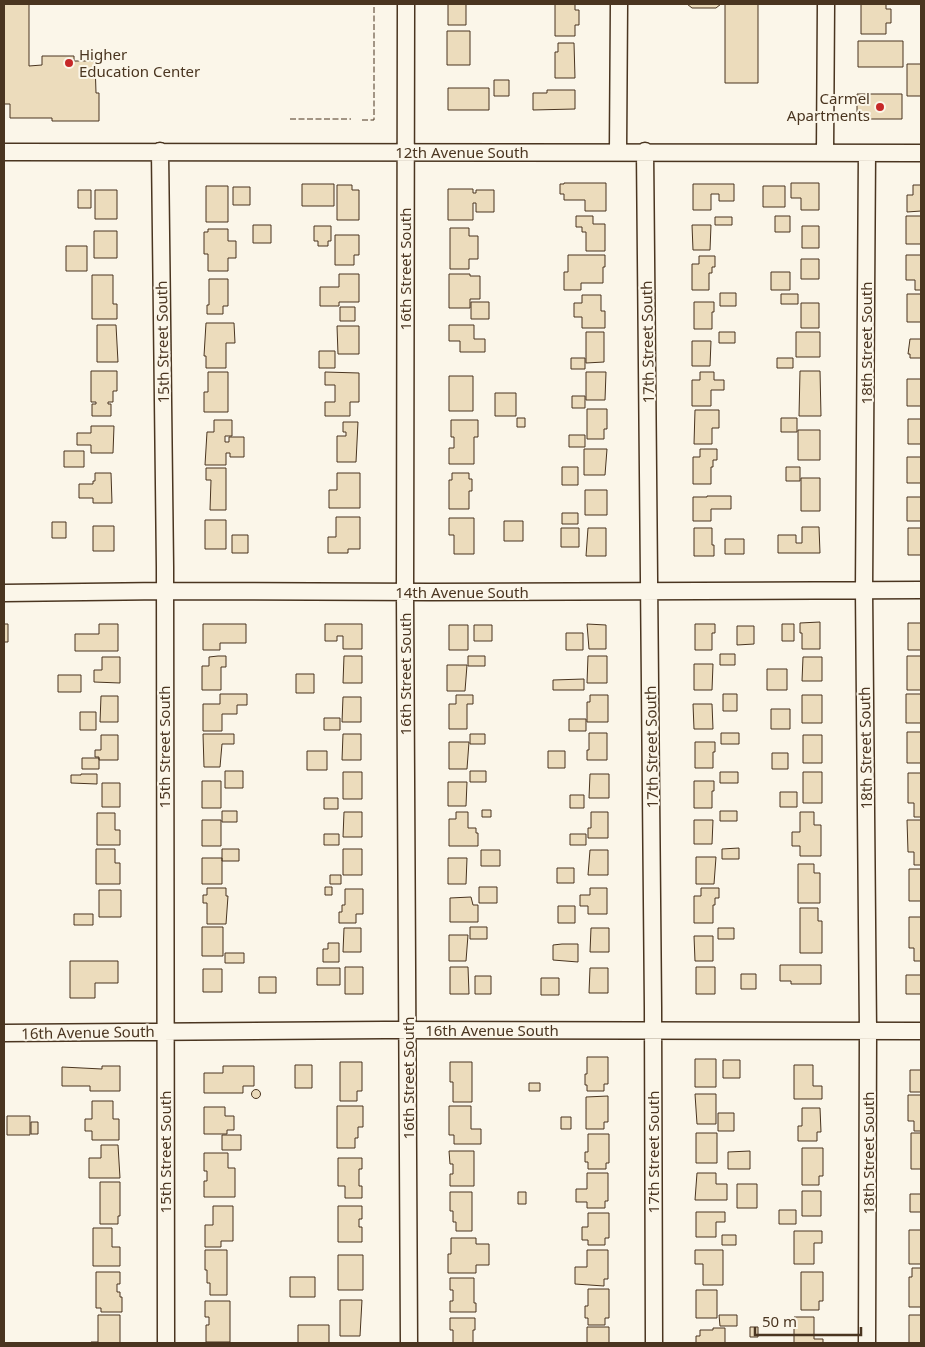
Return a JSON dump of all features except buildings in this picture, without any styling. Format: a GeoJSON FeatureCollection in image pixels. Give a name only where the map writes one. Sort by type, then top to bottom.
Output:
{"type":"FeatureCollection","features":[{"type":"Feature","properties":{"kind":"street","name":"16th Street South"},"geometry":{"type":"LineString","coordinates":[[406,4],[405,592],[408,1343]]}},
{"type":"Feature","properties":{"kind":"street"},"geometry":{"type":"LineString","coordinates":[[618,152],[619,4]]}},
{"type":"Feature","properties":{"kind":"street"},"geometry":{"type":"LineString","coordinates":[[825,152],[826,4]]}},
{"type":"Feature","properties":{"kind":"street","name":"15th Street South"},"geometry":{"type":"LineString","coordinates":[[160,151],[164,591],[166,1343]]}},
{"type":"Feature","properties":{"kind":"street","name":"12th Avenue South"},"geometry":{"type":"LineString","coordinates":[[4,152],[921,153]]}},
{"type":"Feature","properties":{"kind":"street","name":"17th Street South"},"geometry":{"type":"LineString","coordinates":[[645,152],[654,1343]]}},
{"type":"Feature","properties":{"kind":"street","name":"18th Street South"},"geometry":{"type":"LineString","coordinates":[[867,153],[864,590],[868,1032],[867,1343]]}},
{"type":"Feature","properties":{"kind":"street","name":"14th Avenue South"},"geometry":{"type":"LineString","coordinates":[[4,593],[921,590]]}},
{"type":"Feature","properties":{"kind":"street","name":"16th Avenue South"},"geometry":{"type":"LineString","coordinates":[[4,1033],[407,1030],[921,1031]]}},
{"type":"Feature","properties":{"kind":"fence"},"geometry":{"type":"LineString","coordinates":[[362,120],[374,120],[374,4]]}},
{"type":"Feature","properties":{"kind":"fence"},"geometry":{"type":"LineString","coordinates":[[290,119],[351,119]]}},
{"type":"Feature","properties":{"kind":"place","name":"Higher Education Center"},"geometry":{"type":"Point","coordinates":[69,63]}},
{"type":"Feature","properties":{"kind":"place","name":"Carmel Apartments"},"geometry":{"type":"Point","coordinates":[880,107]}}]}
